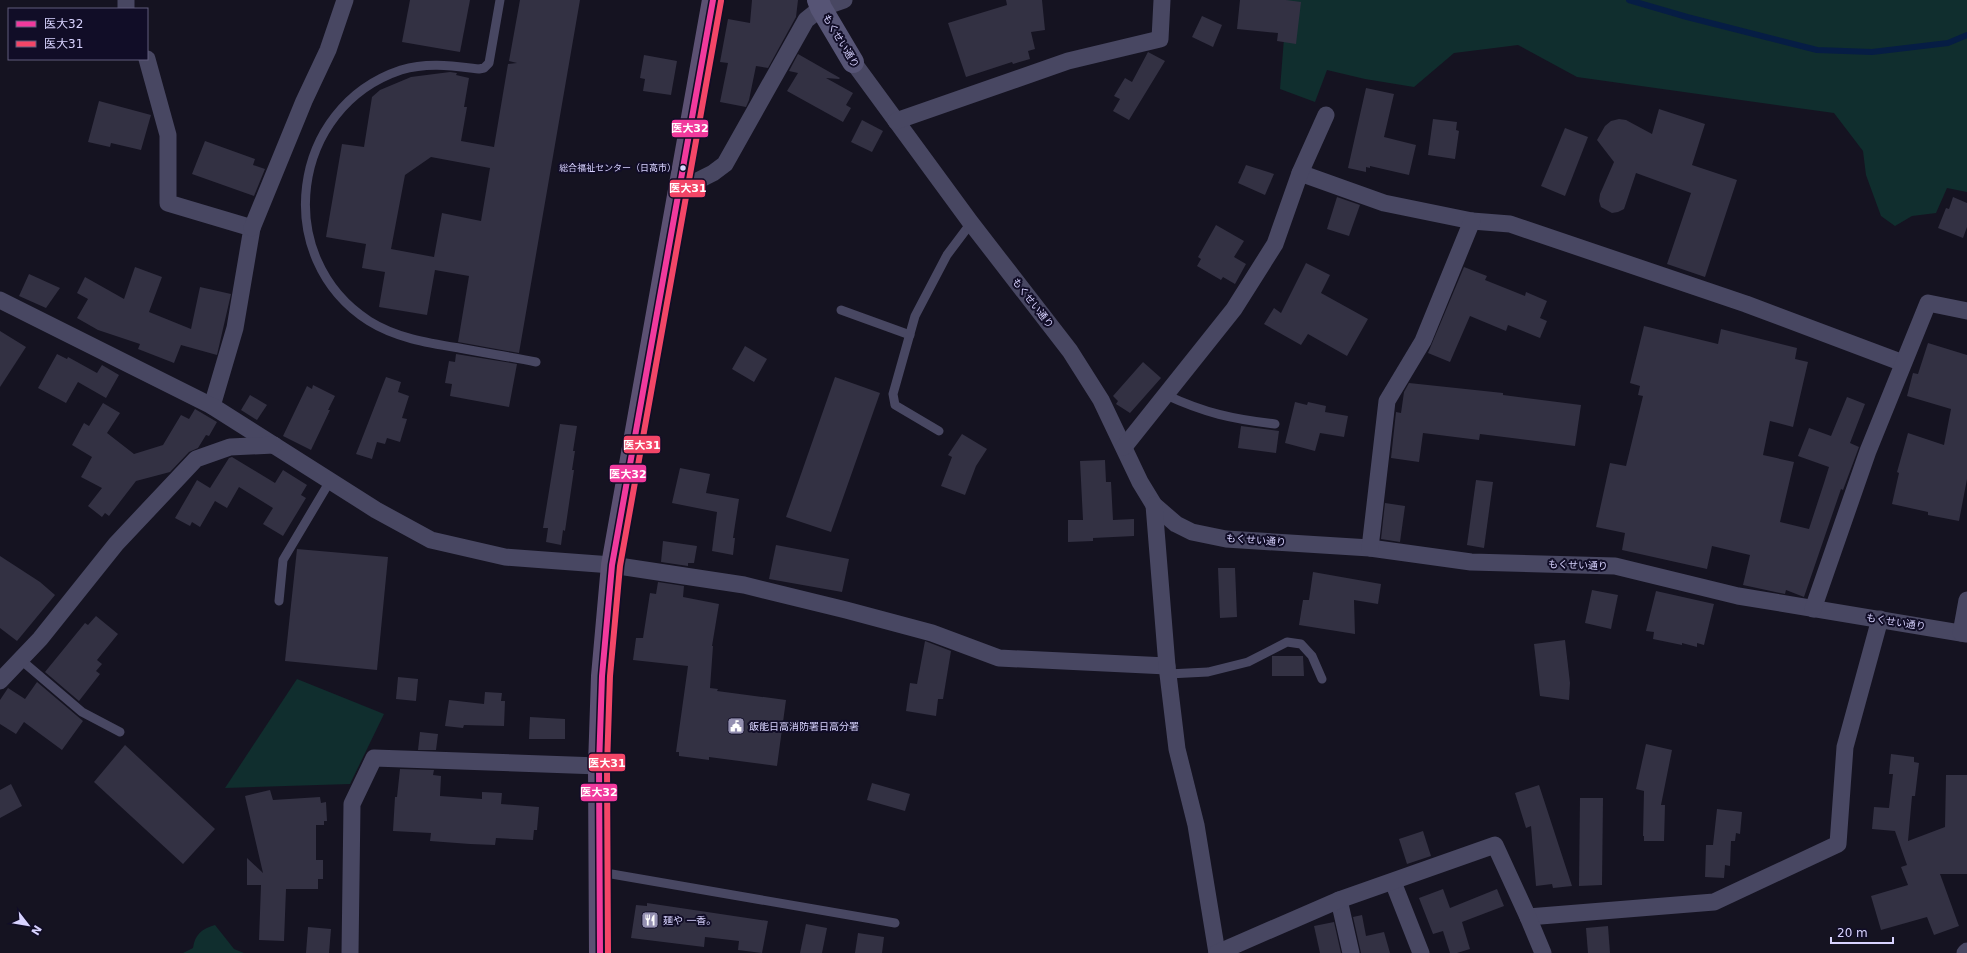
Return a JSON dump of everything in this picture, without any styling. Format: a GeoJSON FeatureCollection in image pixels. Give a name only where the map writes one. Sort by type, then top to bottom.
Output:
{"type":"FeatureCollection","features":[{"type":"Feature","properties":{"kind":"main road"},"geometry":{"type":"LineString","coordinates":[[600,953],[599,766],[602,676],[612,565],[714,0]]}},
{"type":"Feature","properties":{"kind":"street"},"geometry":{"type":"LineString","coordinates":[[212,406],[235,328],[252,228],[304,101],[328,50],[345,0]]}},
{"type":"Feature","properties":{"kind":"street"},"geometry":{"type":"LineString","coordinates":[[679,190],[713,173],[725,164],[806,20],[820,4],[844,0]]}},
{"type":"Feature","properties":{"kind":"street"},"geometry":{"type":"LineString","coordinates":[[896,121],[1068,61],[1160,39],[1162,0]]}},
{"type":"Feature","properties":{"kind":"street","name":"もくせい通り"},"geometry":{"type":"LineString","coordinates":[[820,4],[852,62],[971,222],[1070,351],[1101,400],[1140,482],[1154,505],[1176,524],[1192,532],[1226,539],[1370,548],[1471,562],[1615,566],[1738,596],[1964,633]]}},
{"type":"Feature","properties":{"kind":"street"},"geometry":{"type":"LineString","coordinates":[[147,60],[168,136],[168,203],[252,228]]}},
{"type":"Feature","properties":{"kind":"street"},"geometry":{"type":"LineString","coordinates":[[1124,447],[1234,309],[1275,244],[1300,173],[1326,115]]}},
{"type":"Feature","properties":{"kind":"street"},"geometry":{"type":"LineString","coordinates":[[1300,173],[1384,203],[1472,221],[1510,224],[1746,304],[1903,364]]}},
{"type":"Feature","properties":{"kind":"street"},"geometry":{"type":"LineString","coordinates":[[1370,548],[1387,402],[1423,341],[1472,221]]}},
{"type":"Feature","properties":{"kind":"street"},"geometry":{"type":"LineString","coordinates":[[0,300],[212,406],[376,510],[431,540],[505,557],[612,565],[744,585],[932,633],[999,658],[1168,670]]}},
{"type":"Feature","properties":{"kind":"street"},"geometry":{"type":"LineString","coordinates":[[1813,609],[1868,451],[1928,304],[1967,311]]}},
{"type":"Feature","properties":{"kind":"street"},"geometry":{"type":"LineString","coordinates":[[0,681],[21,660],[116,544],[196,459],[230,447],[274,445]]}},
{"type":"Feature","properties":{"kind":"street"},"geometry":{"type":"LineString","coordinates":[[1154,505],[1168,670],[1177,749],[1196,825],[1217,953],[1339,900],[1495,845],[1543,953]]}},
{"type":"Feature","properties":{"kind":"street"},"geometry":{"type":"LineString","coordinates":[[1964,633],[1967,600]]}},
{"type":"Feature","properties":{"kind":"street"},"geometry":{"type":"LineString","coordinates":[[1528,917],[1714,902],[1838,844],[1846,747],[1880,619]]}},
{"type":"Feature","properties":{"kind":"street"},"geometry":{"type":"LineString","coordinates":[[350,953],[352,804],[374,758],[599,766]]}},
{"type":"Feature","properties":{"kind":"street"},"geometry":{"type":"LineString","coordinates":[[1393,882],[1421,953]]}},
{"type":"Feature","properties":{"kind":"street"},"geometry":{"type":"LineString","coordinates":[[1339,900],[1351,953]]}},
{"type":"Feature","properties":{"kind":"lane"},"geometry":{"type":"LineString","coordinates":[[500,0],[489,62],[484,68],[479,69],[436,64],[402,70],[365,89],[338,112],[324,133],[311,158],[305,203],[307,223],[315,255],[325,274],[345,300],[369,321],[393,333],[420,341],[536,362]]}},
{"type":"Feature","properties":{"kind":"lane"},"geometry":{"type":"LineString","coordinates":[[939,431],[896,405],[893,394],[915,316],[928,288],[947,255],[971,222]]}},
{"type":"Feature","properties":{"kind":"lane"},"geometry":{"type":"LineString","coordinates":[[841,310],[910,335]]}},
{"type":"Feature","properties":{"kind":"lane"},"geometry":{"type":"LineString","coordinates":[[1166,395],[1184,404],[1215,414],[1238,420],[1275,424]]}},
{"type":"Feature","properties":{"kind":"lane"},"geometry":{"type":"LineString","coordinates":[[279,602],[283,560],[330,481]]}},
{"type":"Feature","properties":{"kind":"lane"},"geometry":{"type":"LineString","coordinates":[[1168,670],[1208,672],[1248,662],[1287,642],[1301,644],[1312,656],[1322,679]]}},
{"type":"Feature","properties":{"kind":"lane"},"geometry":{"type":"LineString","coordinates":[[21,660],[82,712],[120,732]]}},
{"type":"Feature","properties":{"kind":"lane"},"geometry":{"type":"LineString","coordinates":[[600,872],[895,923]]}},
{"type":"Feature","properties":{"kind":"green space"},"geometry":{"type":"Polygon","coordinates":[[[1287,0],[1967,0],[1967,192],[1947,188],[1936,213],[1912,216],[1895,226],[1881,216],[1866,175],[1863,151],[1834,113],[1577,77],[1518,45],[1454,53],[1414,87],[1365,79],[1327,70],[1315,102],[1280,89],[1287,0]]]}},
{"type":"Feature","properties":{"kind":"green space"},"geometry":{"type":"Polygon","coordinates":[[[297,679],[384,714],[350,784],[225,788],[297,679]]]}},
{"type":"Feature","properties":{"kind":"green space"},"geometry":{"type":"Polygon","coordinates":[[[215,925],[234,949],[244,953],[183,953],[193,948],[195,939],[203,930],[215,925]]]}},
{"type":"Feature","properties":{"kind":"building"},"geometry":{"type":"Polygon","coordinates":[[[410,0],[470,0],[460,52],[402,42],[410,0]]]}},
{"type":"Feature","properties":{"kind":"building"},"geometry":{"type":"Polygon","coordinates":[[[520,0],[580,0],[519,353],[458,342],[469,276],[435,270],[427,315],[379,307],[385,272],[362,268],[366,244],[326,237],[342,144],[364,147],[372,97],[380,90],[411,77],[450,72],[457,73],[456,75],[469,78],[464,107],[467,107],[461,141],[494,147],[508,64],[517,63],[509,61],[520,0]],[[431,157],[405,175],[391,249],[434,257],[442,213],[481,221],[490,168],[431,157]]]}},
{"type":"Feature","properties":{"kind":"building"},"geometry":{"type":"Polygon","coordinates":[[[752,0],[798,0],[796,17],[768,68],[756,66],[749,100],[746,107],[720,102],[728,63],[720,62],[728,19],[750,23],[752,0]]]}},
{"type":"Feature","properties":{"kind":"building"},"geometry":{"type":"Polygon","coordinates":[[[1006,0],[1042,0],[1045,30],[1031,32],[1035,49],[1028,51],[1030,59],[1013,64],[1012,62],[966,77],[948,23],[1007,5],[1006,0]]]}},
{"type":"Feature","properties":{"kind":"building"},"geometry":{"type":"Polygon","coordinates":[[[1240,0],[1286,0],[1301,2],[1296,44],[1277,41],[1278,33],[1237,29],[1240,0]]]}},
{"type":"Feature","properties":{"kind":"building"},"geometry":{"type":"Polygon","coordinates":[[[1202,16],[1222,25],[1213,47],[1192,37],[1202,16]]]}},
{"type":"Feature","properties":{"kind":"building"},"geometry":{"type":"Polygon","coordinates":[[[1148,52],[1165,61],[1129,120],[1113,111],[1120,99],[1114,96],[1125,78],[1132,82],[1148,52]]]}},
{"type":"Feature","properties":{"kind":"building"},"geometry":{"type":"Polygon","coordinates":[[[798,54],[840,78],[826,78],[853,93],[846,105],[851,108],[843,122],[787,91],[798,73],[789,71],[798,54]]]}},
{"type":"Feature","properties":{"kind":"building"},"geometry":{"type":"Polygon","coordinates":[[[644,55],[677,61],[671,95],[643,91],[645,79],[640,78],[644,55]]]}},
{"type":"Feature","properties":{"kind":"building"},"geometry":{"type":"Polygon","coordinates":[[[1366,88],[1394,94],[1384,137],[1416,145],[1409,175],[1370,166],[1370,168],[1366,167],[1366,172],[1348,168],[1366,88]]]}},
{"type":"Feature","properties":{"kind":"building"},"geometry":{"type":"Polygon","coordinates":[[[99,101],[151,115],[141,150],[111,143],[110,147],[88,142],[99,101]]]}},
{"type":"Feature","properties":{"kind":"building"},"geometry":{"type":"Polygon","coordinates":[[[1659,109],[1705,124],[1692,165],[1737,180],[1705,277],[1667,264],[1691,193],[1636,173],[1624,209],[1612,213],[1601,207],[1599,201],[1600,194],[1614,162],[1597,140],[1605,126],[1611,121],[1619,119],[1626,120],[1652,134],[1659,109]]]}},
{"type":"Feature","properties":{"kind":"building"},"geometry":{"type":"Polygon","coordinates":[[[1433,119],[1457,122],[1456,130],[1459,131],[1455,159],[1428,155],[1433,119]]]}},
{"type":"Feature","properties":{"kind":"building"},"geometry":{"type":"Polygon","coordinates":[[[862,120],[883,131],[872,152],[851,142],[862,120]]]}},
{"type":"Feature","properties":{"kind":"building"},"geometry":{"type":"Polygon","coordinates":[[[1565,128],[1588,137],[1565,196],[1541,186],[1565,128]]]}},
{"type":"Feature","properties":{"kind":"building"},"geometry":{"type":"Polygon","coordinates":[[[205,141],[255,159],[253,165],[265,169],[254,196],[192,174],[205,141]]]}},
{"type":"Feature","properties":{"kind":"building"},"geometry":{"type":"Polygon","coordinates":[[[1246,165],[1274,174],[1265,195],[1238,183],[1246,165]]]}},
{"type":"Feature","properties":{"kind":"building"},"geometry":{"type":"Polygon","coordinates":[[[1337,197],[1360,205],[1349,236],[1327,229],[1337,197]]]}},
{"type":"Feature","properties":{"kind":"building"},"geometry":{"type":"Polygon","coordinates":[[[1953,197],[1967,203],[1967,227],[1963,238],[1938,228],[1946,208],[1949,209],[1953,197]]]}},
{"type":"Feature","properties":{"kind":"building"},"geometry":{"type":"Polygon","coordinates":[[[1216,225],[1244,241],[1234,257],[1246,264],[1235,284],[1223,277],[1221,280],[1197,266],[1201,259],[1198,257],[1216,225]]]}},
{"type":"Feature","properties":{"kind":"building"},"geometry":{"type":"Polygon","coordinates":[[[1306,263],[1330,275],[1321,293],[1368,319],[1347,356],[1308,334],[1301,345],[1264,324],[1274,308],[1281,313],[1306,263]]]}},
{"type":"Feature","properties":{"kind":"building"},"geometry":{"type":"Polygon","coordinates":[[[135,267],[162,277],[149,312],[191,329],[200,287],[231,294],[217,355],[181,345],[174,363],[138,349],[140,344],[98,330],[77,318],[88,299],[77,293],[85,277],[124,299],[135,267]]]}},
{"type":"Feature","properties":{"kind":"building"},"geometry":{"type":"Polygon","coordinates":[[[1464,267],[1487,276],[1485,280],[1525,296],[1526,292],[1547,301],[1540,318],[1547,321],[1540,338],[1508,325],[1506,331],[1470,316],[1450,362],[1428,353],[1464,267]]]}},
{"type":"Feature","properties":{"kind":"building"},"geometry":{"type":"Polygon","coordinates":[[[29,274],[60,288],[46,308],[19,296],[29,274]]]}},
{"type":"Feature","properties":{"kind":"building"},"geometry":{"type":"Polygon","coordinates":[[[1644,326],[1718,344],[1721,329],[1797,348],[1795,359],[1808,362],[1793,427],[1770,421],[1763,455],[1794,462],[1780,522],[1809,529],[1829,467],[1798,456],[1809,428],[1831,436],[1847,397],[1865,404],[1850,443],[1859,447],[1843,490],[1841,489],[1804,597],[1786,590],[1785,594],[1743,585],[1750,555],[1712,546],[1707,569],[1622,550],[1625,533],[1596,527],[1610,463],[1626,466],[1643,396],[1638,395],[1640,386],[1630,383],[1644,326]]]}},
{"type":"Feature","properties":{"kind":"building"},"geometry":{"type":"Polygon","coordinates":[[[0,331],[26,347],[0,387],[0,331]]]}},
{"type":"Feature","properties":{"kind":"building"},"geometry":{"type":"Polygon","coordinates":[[[1928,343],[1967,355],[1967,479],[1959,521],[1928,515],[1928,512],[1892,504],[1899,473],[1897,472],[1908,433],[1944,445],[1951,409],[1907,396],[1913,373],[1918,374],[1928,343]]]}},
{"type":"Feature","properties":{"kind":"building"},"geometry":{"type":"Polygon","coordinates":[[[745,346],[767,359],[754,382],[732,369],[745,346]]]}},
{"type":"Feature","properties":{"kind":"building"},"geometry":{"type":"Polygon","coordinates":[[[57,354],[67,359],[68,357],[97,373],[102,365],[119,375],[106,398],[78,382],[66,403],[38,388],[57,354]]]}},
{"type":"Feature","properties":{"kind":"building"},"geometry":{"type":"Polygon","coordinates":[[[456,354],[517,364],[509,407],[450,396],[452,384],[445,383],[449,361],[455,362],[456,354]]]}},
{"type":"Feature","properties":{"kind":"building"},"geometry":{"type":"Polygon","coordinates":[[[1143,362],[1161,378],[1130,413],[1116,404],[1118,401],[1113,396],[1143,362]]]}},
{"type":"Feature","properties":{"kind":"building"},"geometry":{"type":"Polygon","coordinates":[[[386,377],[401,382],[398,392],[409,396],[402,418],[407,419],[400,442],[387,438],[385,444],[377,442],[372,459],[356,454],[386,377]]]}},
{"type":"Feature","properties":{"kind":"building"},"geometry":{"type":"Polygon","coordinates":[[[835,377],[880,393],[831,532],[786,517],[835,377]]]}},
{"type":"Feature","properties":{"kind":"building"},"geometry":{"type":"Polygon","coordinates":[[[1409,383],[1503,393],[1503,395],[1581,405],[1575,446],[1480,434],[1479,440],[1423,433],[1419,462],[1391,458],[1396,412],[1401,413],[1404,392],[1409,383]]]}},
{"type":"Feature","properties":{"kind":"building"},"geometry":{"type":"Polygon","coordinates":[[[313,385],[335,396],[311,450],[283,436],[307,386],[312,389],[313,385]]]}},
{"type":"Feature","properties":{"kind":"building"},"geometry":{"type":"Polygon","coordinates":[[[250,395],[267,405],[257,420],[241,410],[250,395]]]}},
{"type":"Feature","properties":{"kind":"building"},"geometry":{"type":"Polygon","coordinates":[[[1295,402],[1307,405],[1308,402],[1326,406],[1325,412],[1348,416],[1344,437],[1320,433],[1315,451],[1285,443],[1295,402]]]}},
{"type":"Feature","properties":{"kind":"building"},"geometry":{"type":"Polygon","coordinates":[[[103,403],[120,413],[107,433],[134,454],[163,445],[181,415],[189,419],[195,409],[217,422],[209,436],[206,435],[198,448],[189,452],[170,472],[136,481],[109,516],[105,513],[102,517],[88,506],[102,488],[81,477],[92,457],[72,445],[84,423],[89,426],[103,403]]]}},
{"type":"Feature","properties":{"kind":"building"},"geometry":{"type":"Polygon","coordinates":[[[560,424],[577,426],[573,451],[575,451],[572,470],[574,470],[565,531],[563,530],[561,545],[546,542],[548,528],[543,528],[560,424]]]}},
{"type":"Feature","properties":{"kind":"building"},"geometry":{"type":"Polygon","coordinates":[[[1241,426],[1279,431],[1276,453],[1238,448],[1241,426]]]}},
{"type":"Feature","properties":{"kind":"building"},"geometry":{"type":"Polygon","coordinates":[[[962,434],[987,449],[976,466],[965,495],[941,486],[952,457],[948,455],[962,434]]]}},
{"type":"Feature","properties":{"kind":"building"},"geometry":{"type":"Polygon","coordinates":[[[232,457],[275,483],[283,470],[307,485],[301,495],[306,498],[283,536],[263,524],[273,508],[239,487],[227,508],[215,501],[200,527],[192,522],[190,526],[175,518],[197,480],[210,488],[229,458],[232,457]]]}},
{"type":"Feature","properties":{"kind":"building"},"geometry":{"type":"Polygon","coordinates":[[[1105,460],[1106,482],[1111,482],[1113,520],[1134,519],[1134,536],[1093,538],[1093,541],[1068,542],[1068,520],[1083,520],[1080,461],[1105,460]]]}},
{"type":"Feature","properties":{"kind":"building"},"geometry":{"type":"Polygon","coordinates":[[[680,468],[710,474],[706,493],[739,499],[733,538],[735,538],[733,555],[712,551],[717,512],[672,503],[680,468]]]}},
{"type":"Feature","properties":{"kind":"building"},"geometry":{"type":"Polygon","coordinates":[[[1476,480],[1493,482],[1484,548],[1467,545],[1476,480]]]}},
{"type":"Feature","properties":{"kind":"building"},"geometry":{"type":"Polygon","coordinates":[[[1385,503],[1405,506],[1400,542],[1381,539],[1385,503]]]}},
{"type":"Feature","properties":{"kind":"building"},"geometry":{"type":"Polygon","coordinates":[[[663,541],[697,546],[694,563],[688,563],[688,566],[661,562],[663,541]]]}},
{"type":"Feature","properties":{"kind":"building"},"geometry":{"type":"Polygon","coordinates":[[[776,545],[849,559],[842,592],[769,579],[776,545]]]}},
{"type":"Feature","properties":{"kind":"building"},"geometry":{"type":"Polygon","coordinates":[[[297,549],[388,557],[377,670],[285,661],[297,549]]]}},
{"type":"Feature","properties":{"kind":"building"},"geometry":{"type":"Polygon","coordinates":[[[0,556],[40,582],[55,595],[17,641],[0,628],[0,556]]]}},
{"type":"Feature","properties":{"kind":"building"},"geometry":{"type":"Polygon","coordinates":[[[1218,568],[1235,568],[1237,617],[1220,618],[1218,568]]]}},
{"type":"Feature","properties":{"kind":"building"},"geometry":{"type":"Polygon","coordinates":[[[1313,572],[1381,584],[1378,604],[1354,600],[1355,634],[1299,625],[1303,600],[1309,600],[1313,572]]]}},
{"type":"Feature","properties":{"kind":"building"},"geometry":{"type":"Polygon","coordinates":[[[658,582],[684,586],[683,597],[719,604],[712,646],[710,688],[718,689],[717,691],[786,700],[777,766],[709,757],[709,760],[679,756],[679,752],[676,752],[688,666],[633,660],[636,638],[643,638],[650,593],[656,594],[658,582]]]}},
{"type":"Feature","properties":{"kind":"building"},"geometry":{"type":"Polygon","coordinates":[[[1592,590],[1618,595],[1611,629],[1585,623],[1592,590]]]}},
{"type":"Feature","properties":{"kind":"building"},"geometry":{"type":"Polygon","coordinates":[[[1656,591],[1714,604],[1704,645],[1697,643],[1697,647],[1682,643],[1682,645],[1653,639],[1654,632],[1646,631],[1656,591]]]}},
{"type":"Feature","properties":{"kind":"building"},"geometry":{"type":"Polygon","coordinates":[[[96,616],[118,634],[97,660],[102,664],[96,671],[100,674],[79,701],[45,672],[85,623],[88,625],[96,616]]]}},
{"type":"Feature","properties":{"kind":"building"},"geometry":{"type":"Polygon","coordinates":[[[1565,640],[1570,683],[1569,700],[1540,696],[1534,644],[1565,640]]]}},
{"type":"Feature","properties":{"kind":"building"},"geometry":{"type":"Polygon","coordinates":[[[925,641],[951,651],[943,699],[938,699],[936,716],[906,711],[910,683],[917,684],[925,641]]]}},
{"type":"Feature","properties":{"kind":"building"},"geometry":{"type":"Polygon","coordinates":[[[1272,656],[1303,656],[1304,676],[1272,676],[1272,656]]]}},
{"type":"Feature","properties":{"kind":"building"},"geometry":{"type":"Polygon","coordinates":[[[398,677],[418,679],[416,701],[396,699],[398,677]]]}},
{"type":"Feature","properties":{"kind":"building"},"geometry":{"type":"Polygon","coordinates":[[[37,682],[83,721],[62,750],[24,722],[16,734],[0,724],[0,700],[8,688],[25,699],[37,682]]]}},
{"type":"Feature","properties":{"kind":"building"},"geometry":{"type":"Polygon","coordinates":[[[485,692],[502,693],[501,701],[505,701],[504,726],[464,725],[463,728],[445,726],[449,700],[484,704],[485,692]]]}},
{"type":"Feature","properties":{"kind":"building"},"geometry":{"type":"Polygon","coordinates":[[[530,717],[565,719],[565,739],[529,739],[530,717]]]}},
{"type":"Feature","properties":{"kind":"building"},"geometry":{"type":"Polygon","coordinates":[[[420,732],[438,734],[436,750],[418,750],[420,732]]]}},
{"type":"Feature","properties":{"kind":"building"},"geometry":{"type":"Polygon","coordinates":[[[1646,744],[1672,750],[1661,805],[1665,805],[1664,841],[1644,841],[1643,836],[1644,791],[1636,789],[1646,744]]]}},
{"type":"Feature","properties":{"kind":"building"},"geometry":{"type":"Polygon","coordinates":[[[125,745],[215,829],[183,864],[94,782],[125,745]]]}},
{"type":"Feature","properties":{"kind":"building"},"geometry":{"type":"Polygon","coordinates":[[[1891,754],[1914,757],[1914,762],[1919,763],[1915,796],[1912,796],[1908,841],[1945,827],[1946,775],[1967,775],[1967,874],[1940,874],[1959,926],[1934,935],[1927,917],[1881,930],[1871,896],[1908,885],[1901,867],[1907,865],[1895,831],[1872,829],[1874,807],[1889,808],[1893,774],[1889,774],[1891,754]]]}},
{"type":"Feature","properties":{"kind":"building"},"geometry":{"type":"Polygon","coordinates":[[[400,769],[434,770],[433,775],[441,776],[440,796],[482,799],[482,792],[502,793],[501,804],[539,807],[537,830],[534,830],[533,840],[496,838],[495,845],[470,844],[430,841],[431,833],[393,831],[395,797],[397,797],[400,769]]]}},
{"type":"Feature","properties":{"kind":"building"},"geometry":{"type":"Polygon","coordinates":[[[872,783],[910,794],[905,811],[867,800],[872,783]]]}},
{"type":"Feature","properties":{"kind":"building"},"geometry":{"type":"Polygon","coordinates":[[[11,784],[22,806],[0,818],[0,790],[11,784]]]}},
{"type":"Feature","properties":{"kind":"building"},"geometry":{"type":"Polygon","coordinates":[[[1539,785],[1572,886],[1553,888],[1552,884],[1536,886],[1531,826],[1526,828],[1515,793],[1539,785]]]}},
{"type":"Feature","properties":{"kind":"building"},"geometry":{"type":"Polygon","coordinates":[[[270,790],[273,800],[320,797],[321,803],[326,802],[327,821],[324,821],[324,825],[316,825],[316,860],[323,860],[323,879],[318,879],[318,889],[286,889],[284,941],[259,940],[261,885],[247,885],[247,858],[263,873],[245,796],[270,790]]]}},
{"type":"Feature","properties":{"kind":"building"},"geometry":{"type":"Polygon","coordinates":[[[1580,798],[1603,798],[1602,885],[1579,886],[1580,798]]]}},
{"type":"Feature","properties":{"kind":"building"},"geometry":{"type":"Polygon","coordinates":[[[1717,809],[1742,812],[1740,834],[1736,833],[1735,841],[1731,841],[1730,866],[1725,865],[1724,878],[1705,877],[1706,845],[1713,845],[1717,809]]]}},
{"type":"Feature","properties":{"kind":"building"},"geometry":{"type":"Polygon","coordinates":[[[1423,831],[1431,856],[1407,864],[1399,839],[1423,831]]]}},
{"type":"Feature","properties":{"kind":"building"},"geometry":{"type":"Polygon","coordinates":[[[1443,889],[1450,908],[1497,889],[1504,906],[1462,922],[1470,949],[1457,953],[1450,953],[1443,931],[1433,934],[1419,898],[1443,889]]]}},
{"type":"Feature","properties":{"kind":"building"},"geometry":{"type":"Polygon","coordinates":[[[647,903],[768,921],[762,953],[738,950],[739,941],[705,937],[704,947],[631,938],[636,905],[647,906],[647,903]]]}},
{"type":"Feature","properties":{"kind":"building"},"geometry":{"type":"Polygon","coordinates":[[[1362,915],[1366,936],[1384,932],[1390,953],[1361,953],[1353,917],[1362,915]]]}},
{"type":"Feature","properties":{"kind":"building"},"geometry":{"type":"Polygon","coordinates":[[[1334,922],[1341,953],[1320,953],[1314,926],[1334,922]]]}},
{"type":"Feature","properties":{"kind":"building"},"geometry":{"type":"Polygon","coordinates":[[[806,924],[827,928],[822,953],[800,953],[806,924]]]}},
{"type":"Feature","properties":{"kind":"building"},"geometry":{"type":"Polygon","coordinates":[[[1608,926],[1610,953],[1588,953],[1586,928],[1608,926]]]}},
{"type":"Feature","properties":{"kind":"building"},"geometry":{"type":"Polygon","coordinates":[[[308,927],[331,929],[329,953],[306,953],[308,927]]]}},
{"type":"Feature","properties":{"kind":"building"},"geometry":{"type":"Polygon","coordinates":[[[858,933],[884,937],[882,953],[855,953],[858,933]]]}},
{"type":"Feature","properties":{"kind":"waterway"},"geometry":{"type":"LineString","coordinates":[[1629,0],[1687,17],[1817,50],[1872,52],[1948,43],[1967,35]]}},
{"type":"Feature","properties":{"kind":"transit line","name":"医大32"},"geometry":{"type":"LineString","coordinates":[[600,953],[599,766],[602,676],[612,565],[713,0]]}},
{"type":"Feature","properties":{"kind":"transit line","name":"医大31"},"geometry":{"type":"LineString","coordinates":[[608,953],[607,766],[610,676],[620,566],[721,1]]}},
{"type":"Feature","properties":{"kind":"place","name":"総合福祉センター（日高市）"},"geometry":{"type":"Point","coordinates":[683,168]}},
{"type":"Feature","properties":{"kind":"place","name":"飯能日高消防署日高分署"},"geometry":{"type":"Point","coordinates":[736,726]}},
{"type":"Feature","properties":{"kind":"place","name":"麺や 一香。"},"geometry":{"type":"Point","coordinates":[650,920]}}]}
